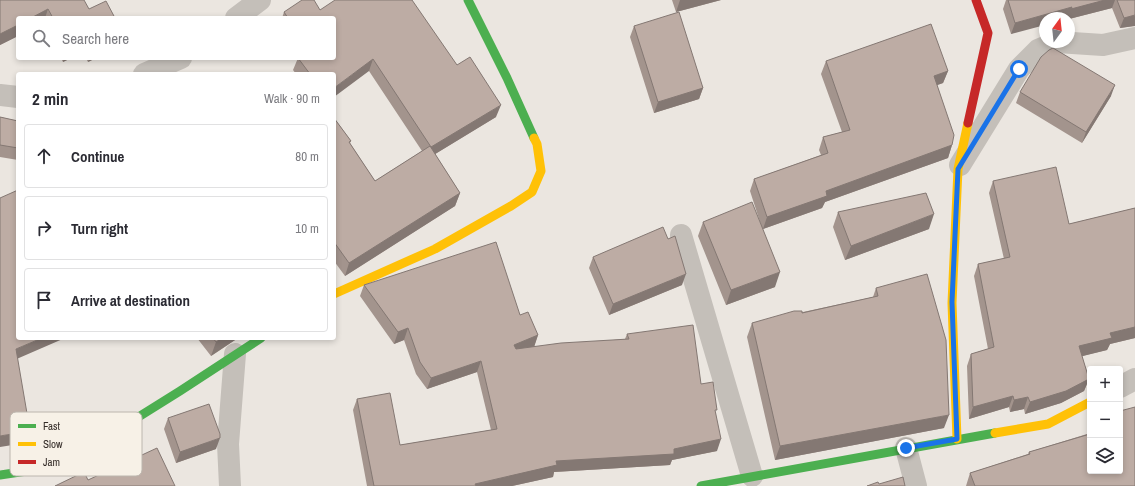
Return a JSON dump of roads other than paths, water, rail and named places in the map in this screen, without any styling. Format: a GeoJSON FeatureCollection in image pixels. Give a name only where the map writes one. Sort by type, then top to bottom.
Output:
{"type":"FeatureCollection","features":[{"type":"Feature","properties":{"kind":"street"},"geometry":{"type":"LineString","coordinates":[[239,16],[260,0]]}},
{"type":"Feature","properties":{"kind":"street"},"geometry":{"type":"LineString","coordinates":[[336,293],[435,249],[511,206],[532,192],[541,171],[538,144],[468,0]]}},
{"type":"Feature","properties":{"kind":"street"},"geometry":{"type":"LineString","coordinates":[[957,439],[952,302],[958,169],[988,33],[976,0]]}},
{"type":"Feature","properties":{"kind":"street"},"geometry":{"type":"LineString","coordinates":[[958,169],[1019,69],[1038,50],[1057,42],[1103,45],[1135,38]]}},
{"type":"Feature","properties":{"kind":"street"},"geometry":{"type":"LineString","coordinates":[[152,72],[183,64]]}},
{"type":"Feature","properties":{"kind":"street"},"geometry":{"type":"LineString","coordinates":[[0,95],[16,97]]}},
{"type":"Feature","properties":{"kind":"street"},"geometry":{"type":"LineString","coordinates":[[681,235],[752,476]]}},
{"type":"Feature","properties":{"kind":"street"},"geometry":{"type":"LineString","coordinates":[[142,415],[258,340]]}},
{"type":"Feature","properties":{"kind":"street"},"geometry":{"type":"LineString","coordinates":[[230,486],[228,444],[235,354]]}},
{"type":"Feature","properties":{"kind":"street"},"geometry":{"type":"LineString","coordinates":[[1123,385],[1135,379]]}},
{"type":"Feature","properties":{"kind":"street"},"geometry":{"type":"LineString","coordinates":[[701,486],[906,448],[1048,424],[1087,404]]}},
{"type":"Feature","properties":{"kind":"street"},"geometry":{"type":"LineString","coordinates":[[906,448],[916,486]]}},
{"type":"Feature","properties":{"kind":"street"},"geometry":{"type":"LineString","coordinates":[[0,476],[10,474]]}}]}
